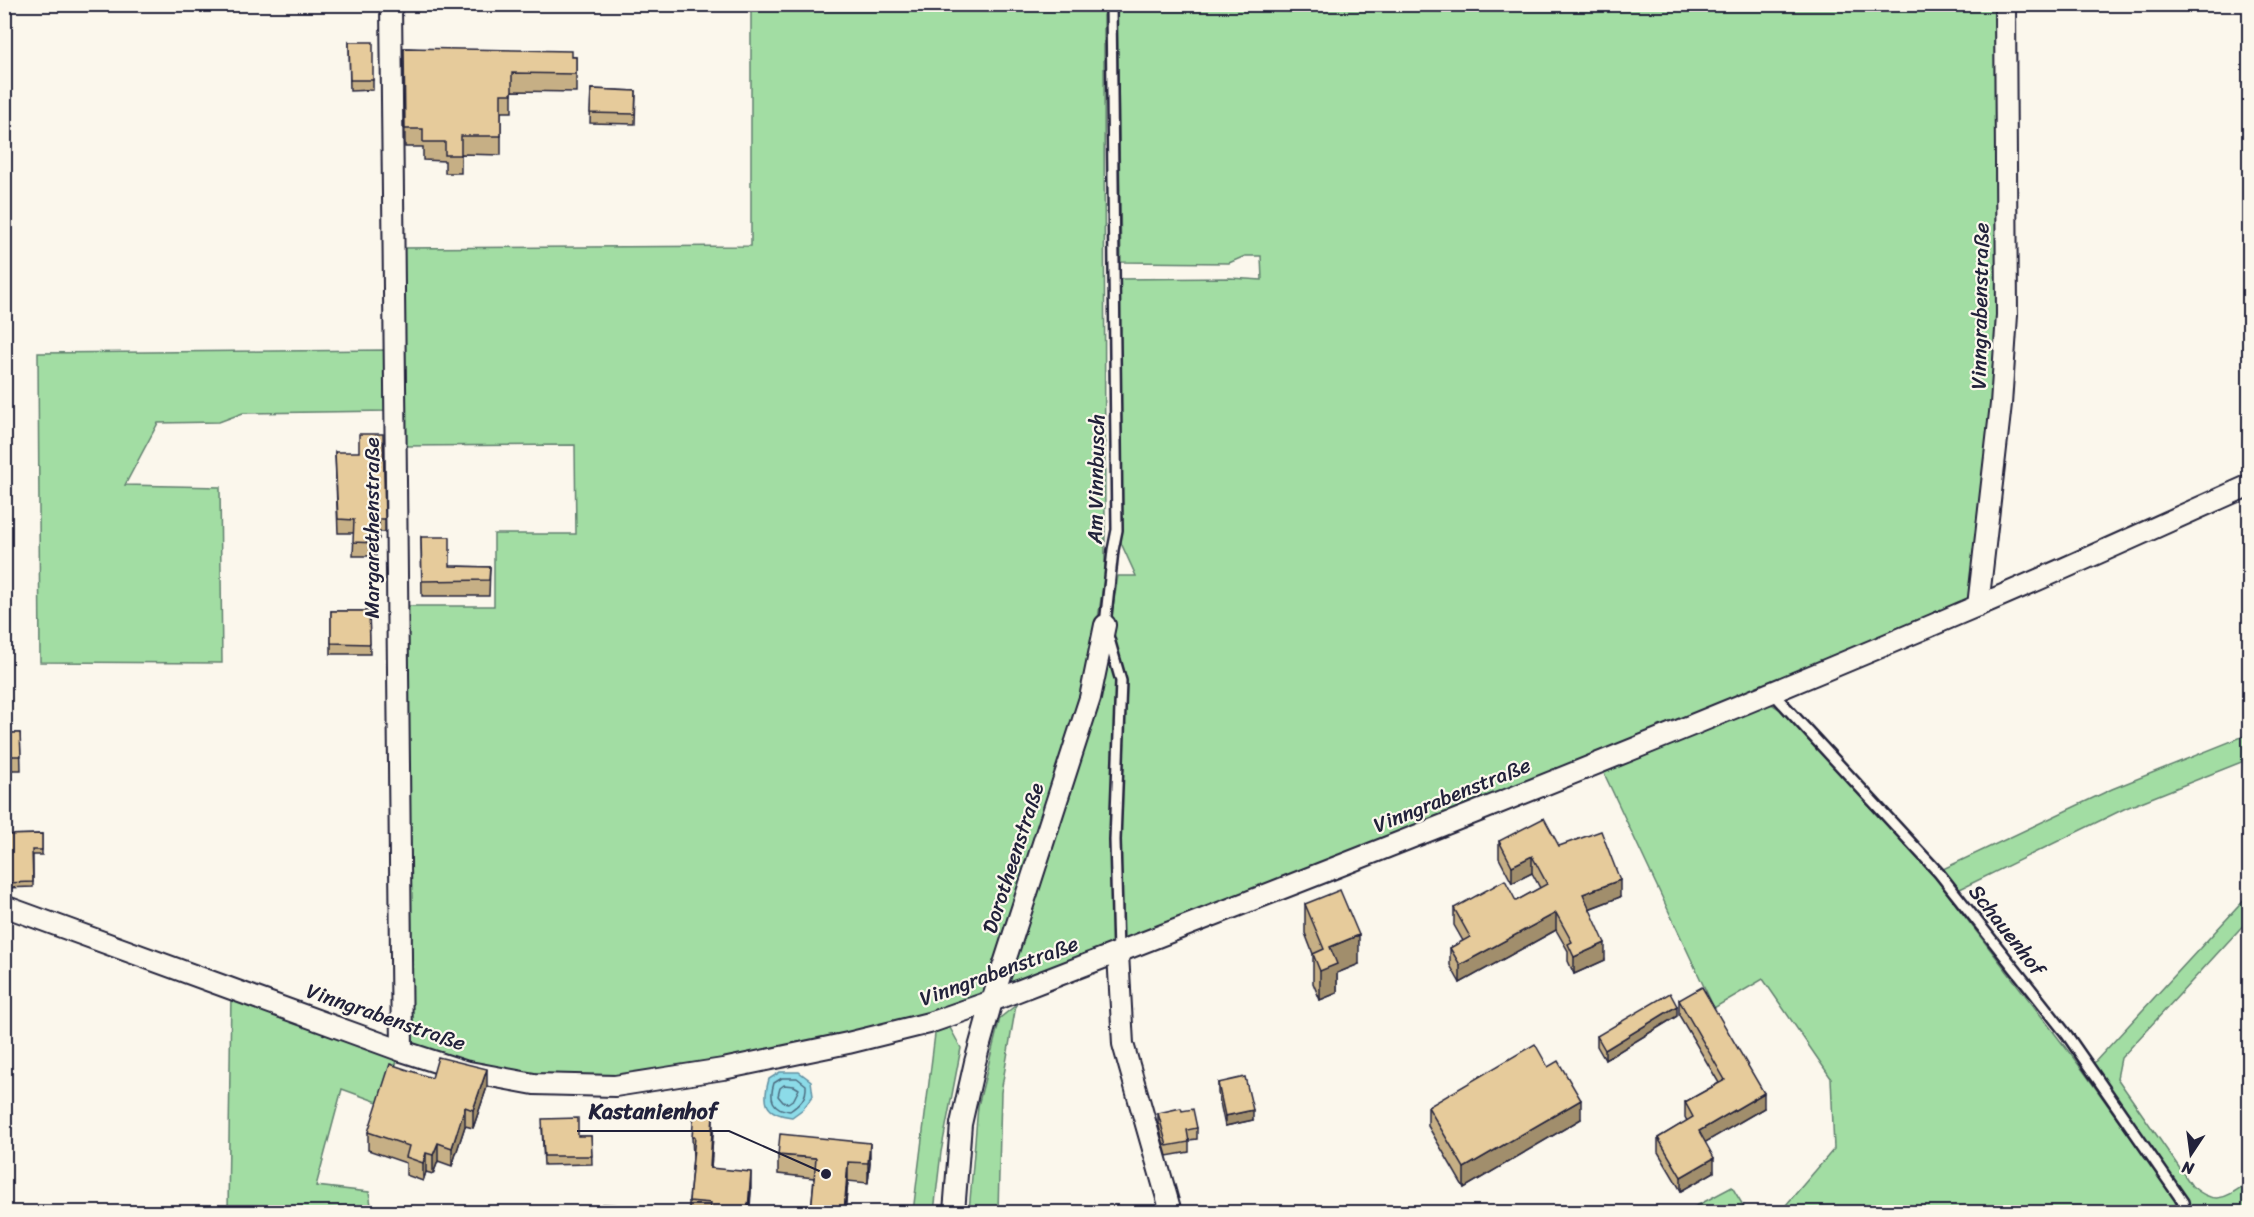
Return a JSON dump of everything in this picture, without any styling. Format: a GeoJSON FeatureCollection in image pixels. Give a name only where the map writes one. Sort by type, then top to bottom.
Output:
{"type":"FeatureCollection","features":[{"type":"Feature","properties":{"kind":"street","name":"Margarethenstraße"},"geometry":{"type":"LineString","coordinates":[[391,4],[402,1051]]}},
{"type":"Feature","properties":{"kind":"street","name":"Vinngrabenstraße"},"geometry":{"type":"LineString","coordinates":[[1978,606],[2001,404],[2007,315],[2005,4]]}},
{"type":"Feature","properties":{"kind":"street","name":"Vinngrabenstraße"},"geometry":{"type":"LineString","coordinates":[[4,906],[402,1051],[464,1071],[534,1084],[615,1086],[723,1069],[848,1043],[929,1023],[992,1001],[1772,692],[1978,606],[2250,485]]}},
{"type":"Feature","properties":{"kind":"street","name":"Dorotheenstraße"},"geometry":{"type":"LineString","coordinates":[[954,1212],[961,1124],[992,1001],[1090,698],[1105,625]]}},
{"type":"Feature","properties":{"kind":"street"},"geometry":{"type":"LineString","coordinates":[[1118,952],[1123,1044],[1171,1212]]}},
{"type":"Feature","properties":{"kind":"lane","name":"Am Vinnbusch"},"geometry":{"type":"LineString","coordinates":[[1111,4],[1117,530],[1105,625],[1121,681],[1115,840],[1118,952]]}},
{"type":"Feature","properties":{"kind":"lane","name":"Schauenhof"},"geometry":{"type":"LineString","coordinates":[[1772,692],[1946,882],[2067,1035],[2183,1202],[2185,1212]]}},
{"type":"Feature","properties":{"kind":"green space"},"geometry":{"type":"Polygon","coordinates":[[[751,5],[1999,5],[2002,320],[1974,585],[1968,599],[1959,606],[1287,882],[1004,987],[1105,653],[1118,576],[1136,576],[1121,543],[1120,279],[1262,280],[1261,256],[1245,256],[1229,263],[1121,262],[1117,15],[1104,15],[1105,575],[1085,697],[985,994],[936,1013],[693,1069],[616,1080],[534,1077],[465,1062],[417,1048],[408,1035],[401,606],[494,606],[494,534],[576,534],[575,445],[399,446],[397,248],[751,246],[751,5]]]}},
{"type":"Feature","properties":{"kind":"green space"},"geometry":{"type":"Polygon","coordinates":[[[389,350],[389,411],[243,413],[219,422],[158,423],[125,485],[220,487],[222,663],[40,662],[38,353],[389,350]]]}},
{"type":"Feature","properties":{"kind":"green space"},"geometry":{"type":"Polygon","coordinates":[[[1770,703],[1781,710],[1933,875],[2082,1069],[2174,1198],[2178,1212],[1780,1212],[1834,1149],[1831,1078],[1763,979],[1714,1008],[1602,769],[1770,703]]]}},
{"type":"Feature","properties":{"kind":"green space"},"geometry":{"type":"Polygon","coordinates":[[[2249,734],[2249,759],[2126,808],[1958,890],[1943,869],[2112,789],[2249,734]]]}},
{"type":"Feature","properties":{"kind":"green space"},"geometry":{"type":"Polygon","coordinates":[[[2249,895],[2249,919],[2121,1058],[2117,1078],[2192,1186],[2208,1196],[2221,1198],[2249,1182],[2249,1212],[2191,1212],[2190,1205],[2093,1064],[2249,895]]]}},
{"type":"Feature","properties":{"kind":"green space"},"geometry":{"type":"Polygon","coordinates":[[[231,993],[398,1058],[383,1104],[342,1089],[316,1186],[369,1192],[371,1205],[383,1212],[228,1212],[231,993]]]}},
{"type":"Feature","properties":{"kind":"green space"},"geometry":{"type":"Polygon","coordinates":[[[1016,1005],[1001,1092],[998,1212],[969,1212],[978,1106],[1000,1018],[1016,1005]]]}},
{"type":"Feature","properties":{"kind":"green space"},"geometry":{"type":"Polygon","coordinates":[[[936,1026],[949,1026],[961,1048],[941,1152],[934,1212],[913,1212],[936,1026]]]}},
{"type":"Feature","properties":{"kind":"green space"},"geometry":{"type":"Polygon","coordinates":[[[1732,1187],[1747,1212],[1685,1212],[1732,1187]]]}},
{"type":"Feature","properties":{"kind":"water"},"geometry":{"type":"Polygon","coordinates":[[[780,1072],[799,1072],[811,1081],[813,1096],[803,1109],[792,1117],[771,1110],[766,1101],[769,1079],[780,1072]]]}},
{"type":"Feature","properties":{"kind":"building"},"geometry":{"type":"Polygon","coordinates":[[[349,42],[373,42],[373,80],[350,80],[349,42]]]}},
{"type":"Feature","properties":{"kind":"building"},"geometry":{"type":"Polygon","coordinates":[[[404,48],[571,51],[571,57],[576,57],[576,74],[512,73],[512,94],[501,94],[501,136],[461,136],[461,155],[445,155],[445,142],[423,142],[423,129],[405,129],[404,48]]]}},
{"type":"Feature","properties":{"kind":"building"},"geometry":{"type":"Polygon","coordinates":[[[591,89],[636,91],[635,114],[590,113],[591,89]]]}},
{"type":"Feature","properties":{"kind":"building"},"geometry":{"type":"Polygon","coordinates":[[[359,434],[383,434],[385,519],[379,519],[379,525],[376,525],[376,543],[353,542],[354,520],[338,519],[335,452],[359,452],[359,434]]]}},
{"type":"Feature","properties":{"kind":"building"},"geometry":{"type":"Polygon","coordinates":[[[421,537],[450,537],[450,566],[490,567],[489,580],[422,581],[421,537]]]}},
{"type":"Feature","properties":{"kind":"building"},"geometry":{"type":"Polygon","coordinates":[[[331,611],[369,611],[370,644],[331,643],[331,611]]]}},
{"type":"Feature","properties":{"kind":"building"},"geometry":{"type":"Polygon","coordinates":[[[4,733],[20,733],[21,756],[4,756],[4,733]]]}},
{"type":"Feature","properties":{"kind":"building"},"geometry":{"type":"Polygon","coordinates":[[[1544,818],[1559,846],[1601,831],[1620,880],[1583,894],[1605,943],[1574,957],[1568,944],[1572,942],[1556,913],[1460,965],[1450,948],[1470,937],[1454,908],[1505,880],[1516,901],[1547,884],[1532,856],[1512,866],[1499,841],[1544,818]]]}},
{"type":"Feature","properties":{"kind":"building"},"geometry":{"type":"Polygon","coordinates":[[[42,834],[42,850],[32,850],[33,882],[4,883],[4,835],[42,834]]]}},
{"type":"Feature","properties":{"kind":"building"},"geometry":{"type":"Polygon","coordinates":[[[1340,890],[1359,935],[1330,947],[1337,964],[1320,971],[1313,954],[1324,949],[1305,904],[1340,890]]]}},
{"type":"Feature","properties":{"kind":"building"},"geometry":{"type":"Polygon","coordinates":[[[1702,987],[1764,1093],[1699,1131],[1714,1158],[1681,1177],[1658,1138],[1693,1117],[1685,1102],[1725,1080],[1679,1000],[1702,987]]]}},
{"type":"Feature","properties":{"kind":"building"},"geometry":{"type":"Polygon","coordinates":[[[1670,993],[1677,1006],[1605,1050],[1597,1036],[1670,993]]]}},
{"type":"Feature","properties":{"kind":"building"},"geometry":{"type":"Polygon","coordinates":[[[1535,1044],[1548,1067],[1558,1061],[1581,1100],[1464,1168],[1428,1107],[1535,1044]]]}},
{"type":"Feature","properties":{"kind":"building"},"geometry":{"type":"Polygon","coordinates":[[[438,1057],[487,1069],[473,1110],[465,1107],[452,1148],[438,1143],[433,1155],[426,1153],[423,1163],[406,1157],[409,1146],[368,1132],[390,1064],[432,1078],[438,1057]]]}},
{"type":"Feature","properties":{"kind":"building"},"geometry":{"type":"Polygon","coordinates":[[[1245,1077],[1253,1110],[1225,1116],[1218,1083],[1245,1077]]]}},
{"type":"Feature","properties":{"kind":"building"},"geometry":{"type":"Polygon","coordinates":[[[1181,1108],[1182,1111],[1193,1109],[1197,1128],[1187,1130],[1189,1142],[1167,1146],[1158,1113],[1181,1108]]]}},
{"type":"Feature","properties":{"kind":"building"},"geometry":{"type":"Polygon","coordinates":[[[694,1112],[713,1113],[710,1168],[751,1172],[748,1208],[800,1212],[710,1212],[711,1203],[689,1201],[695,1137],[692,1137],[694,1112]]]}},
{"type":"Feature","properties":{"kind":"building"},"geometry":{"type":"Polygon","coordinates":[[[578,1118],[578,1136],[591,1136],[592,1156],[544,1156],[542,1119],[578,1118]]]}},
{"type":"Feature","properties":{"kind":"building"},"geometry":{"type":"Polygon","coordinates":[[[780,1134],[870,1143],[868,1163],[848,1162],[844,1212],[811,1212],[816,1158],[778,1155],[780,1134]]]}},
{"type":"Feature","properties":{"kind":"building"},"geometry":{"type":"Polygon","coordinates":[[[603,1204],[642,1206],[641,1212],[585,1212],[586,1209],[603,1210],[603,1204]]]}},
{"type":"Feature","properties":{"kind":"place","name":"Kastanienhof"},"geometry":{"type":"Point","coordinates":[826,1174]}}]}
